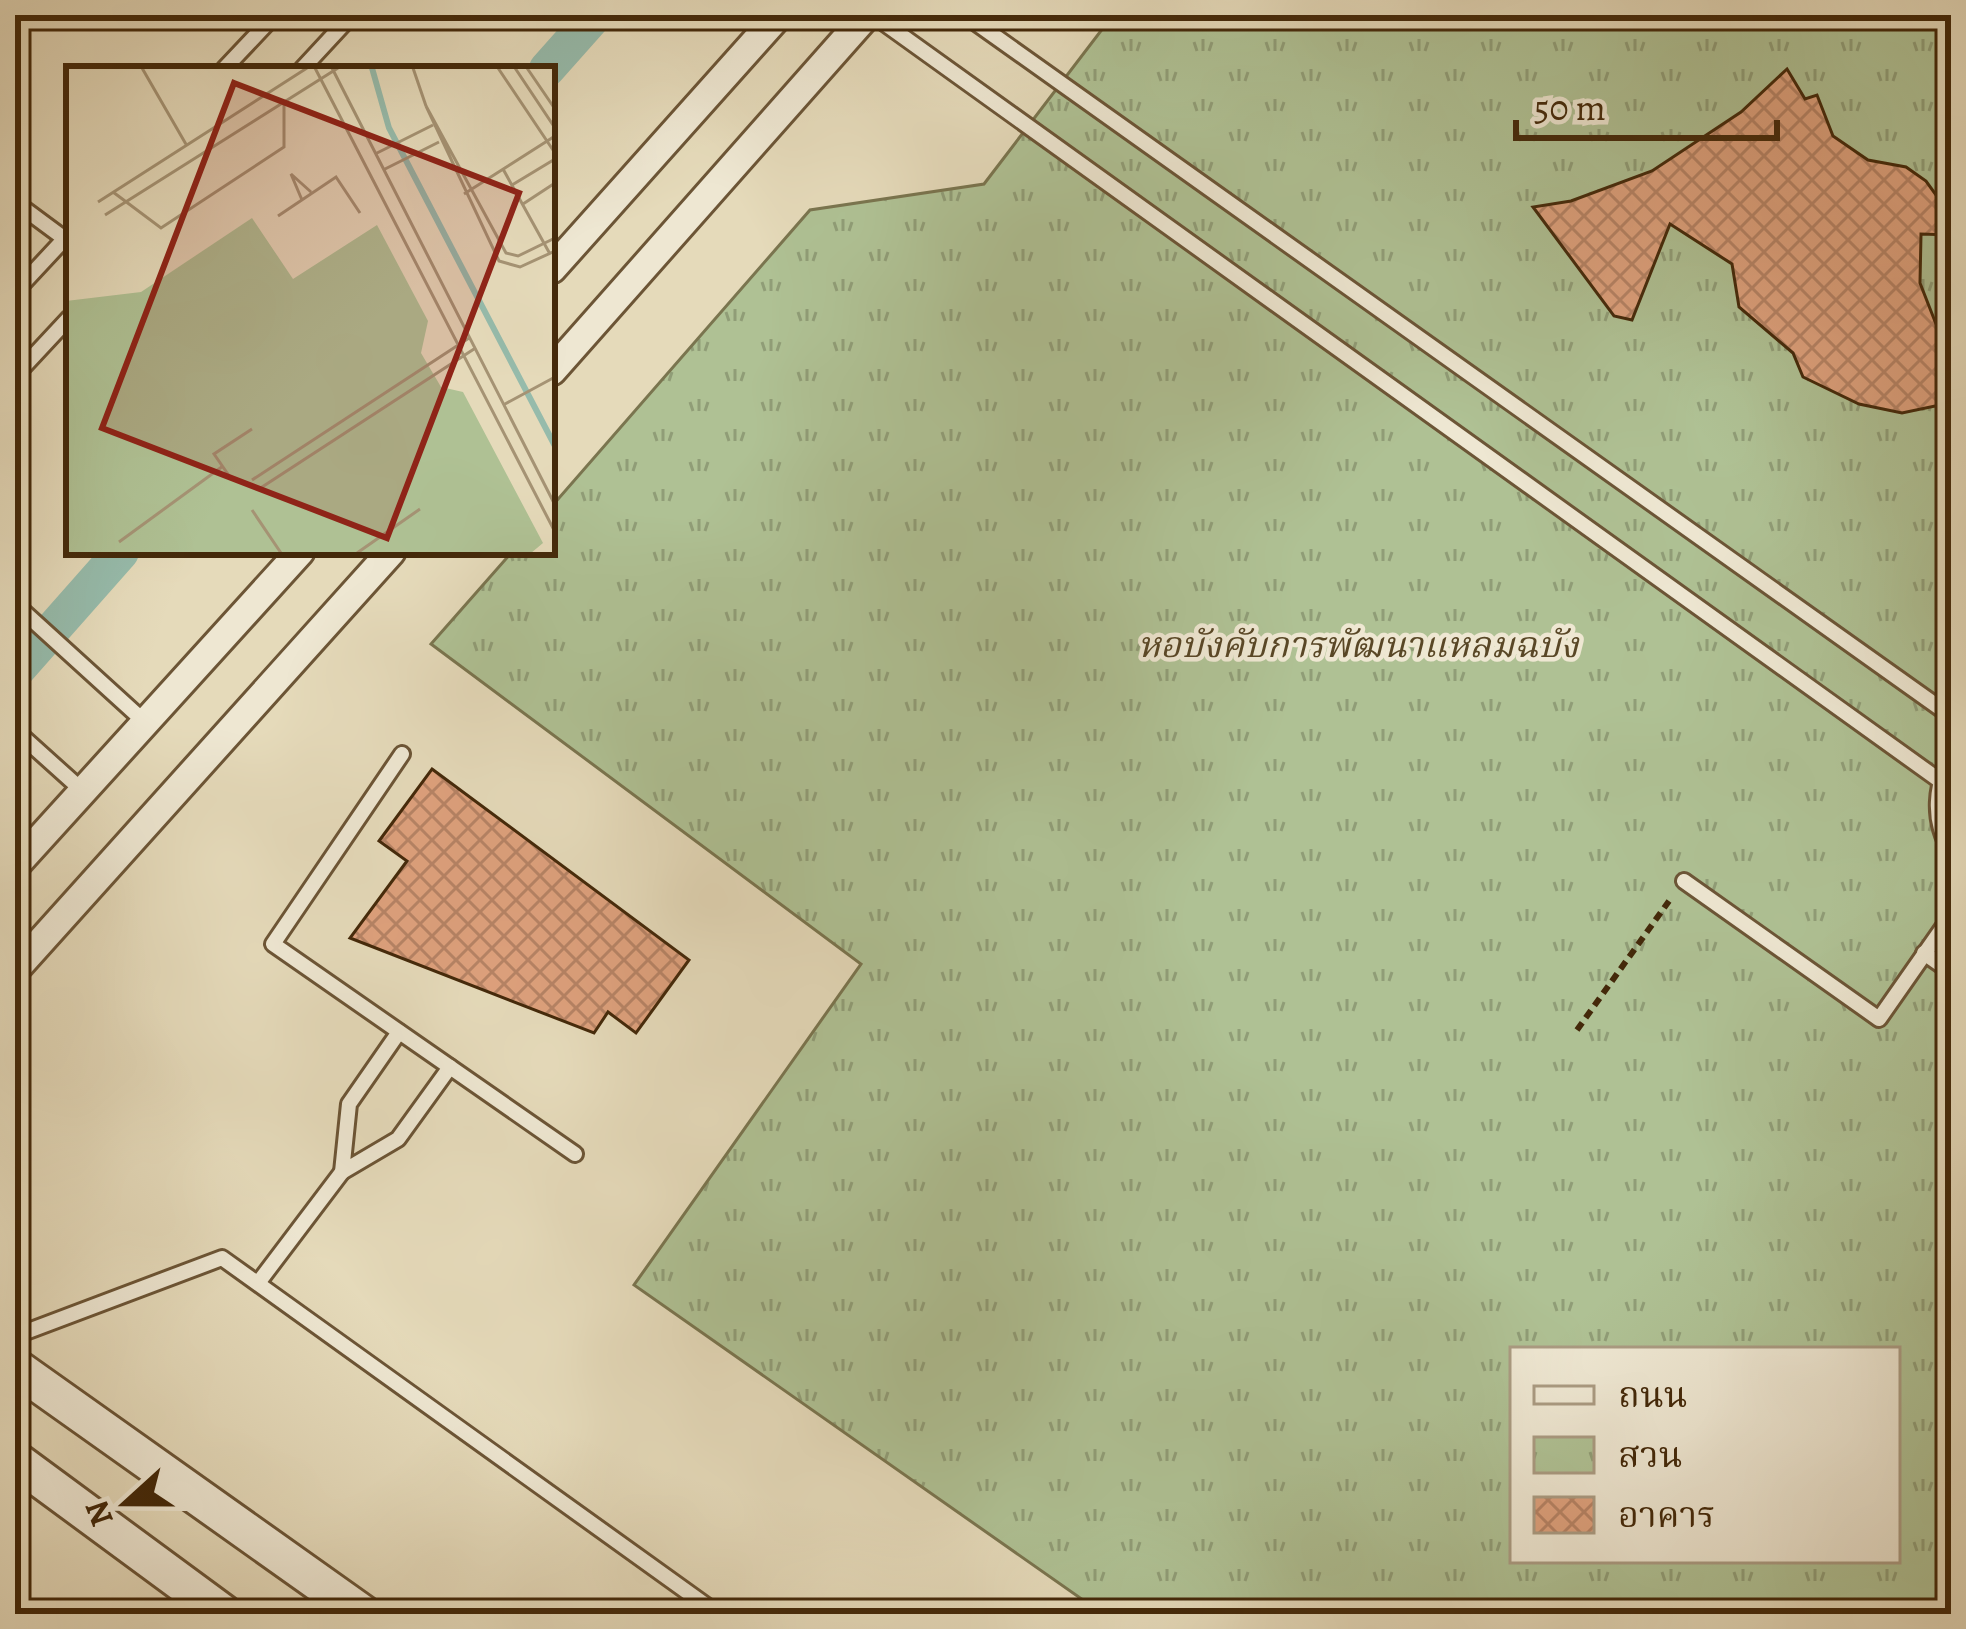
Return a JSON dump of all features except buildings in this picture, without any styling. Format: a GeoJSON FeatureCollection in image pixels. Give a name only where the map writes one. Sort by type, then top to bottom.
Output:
{"type":"FeatureCollection","features":[{"type":"Feature","properties":{"kind":"street"},"geometry":{"type":"LineString","coordinates":[[555,266],[779,15]]}},
{"type":"Feature","properties":{"kind":"street"},"geometry":{"type":"LineString","coordinates":[[555,367],[870,15]]}},
{"type":"Feature","properties":{"kind":"street"},"geometry":{"type":"LineString","coordinates":[[15,866],[297,555]]}},
{"type":"Feature","properties":{"kind":"street"},"geometry":{"type":"LineString","coordinates":[[15,970],[389,555]]}},
{"type":"Feature","properties":{"kind":"street"},"geometry":{"type":"LineString","coordinates":[[15,1367],[363,1614]]}},
{"type":"Feature","properties":{"kind":"street"},"geometry":{"type":"LineString","coordinates":[[15,1460],[224,1614]]}},
{"type":"Feature","properties":{"kind":"lane"},"geometry":{"type":"LineString","coordinates":[[227,66],[274,15]]}},
{"type":"Feature","properties":{"kind":"lane"},"geometry":{"type":"LineString","coordinates":[[305,66],[352,15]]}},
{"type":"Feature","properties":{"kind":"lane"},"geometry":{"type":"LineString","coordinates":[[870,15],[1940,780]]}},
{"type":"Feature","properties":{"kind":"lane"},"geometry":{"type":"LineString","coordinates":[[965,15],[1951,716]]}},
{"type":"Feature","properties":{"kind":"lane"},"geometry":{"type":"LineString","coordinates":[[15,202],[66,237]]}},
{"type":"Feature","properties":{"kind":"lane"},"geometry":{"type":"LineString","coordinates":[[15,292],[66,240]]}},
{"type":"Feature","properties":{"kind":"lane"},"geometry":{"type":"LineString","coordinates":[[15,376],[66,321]]}},
{"type":"Feature","properties":{"kind":"lane"},"geometry":{"type":"LineString","coordinates":[[15,604],[147,724]]}},
{"type":"Feature","properties":{"kind":"lane"},"geometry":{"type":"LineString","coordinates":[[17,732],[84,792]]}},
{"type":"Feature","properties":{"kind":"lane"},"geometry":{"type":"LineString","coordinates":[[1951,752],[1940,780],[1937,811],[1951,852]]}},
{"type":"Feature","properties":{"kind":"lane"},"geometry":{"type":"LineString","coordinates":[[402,754],[273,944],[574,1154]]}},
{"type":"Feature","properties":{"kind":"lane"},"geometry":{"type":"LineString","coordinates":[[1684,881],[1879,1019],[1951,916]]}},
{"type":"Feature","properties":{"kind":"lane"},"geometry":{"type":"LineString","coordinates":[[1924,953],[1951,972]]}},
{"type":"Feature","properties":{"kind":"lane"},"geometry":{"type":"LineString","coordinates":[[342,1172],[349,1104],[399,1032]]}},
{"type":"Feature","properties":{"kind":"lane"},"geometry":{"type":"LineString","coordinates":[[258,1283],[342,1172],[398,1139],[450,1067]]}},
{"type":"Feature","properties":{"kind":"lane"},"geometry":{"type":"LineString","coordinates":[[15,1336],[222,1258],[718,1614]]}},
{"type":"Feature","properties":{"kind":"path"},"geometry":{"type":"LineString","coordinates":[[1577,1030],[1684,881]]}},
{"type":"Feature","properties":{"kind":"green space","name":"หอบังคับการพัฒนาแหลมฉบัง"},"geometry":{"type":"Polygon","coordinates":[[[1113,15],[1951,15],[1951,1614],[1103,1614],[634,1285],[861,964],[431,644],[509,555],[555,555],[555,503],[810,210],[984,184],[1113,15]]]}},
{"type":"Feature","properties":{"kind":"waterway"},"geometry":{"type":"LineString","coordinates":[[550,66],[595,15]]}},
{"type":"Feature","properties":{"kind":"waterway"},"geometry":{"type":"LineString","coordinates":[[15,672],[118,555]]}}]}
